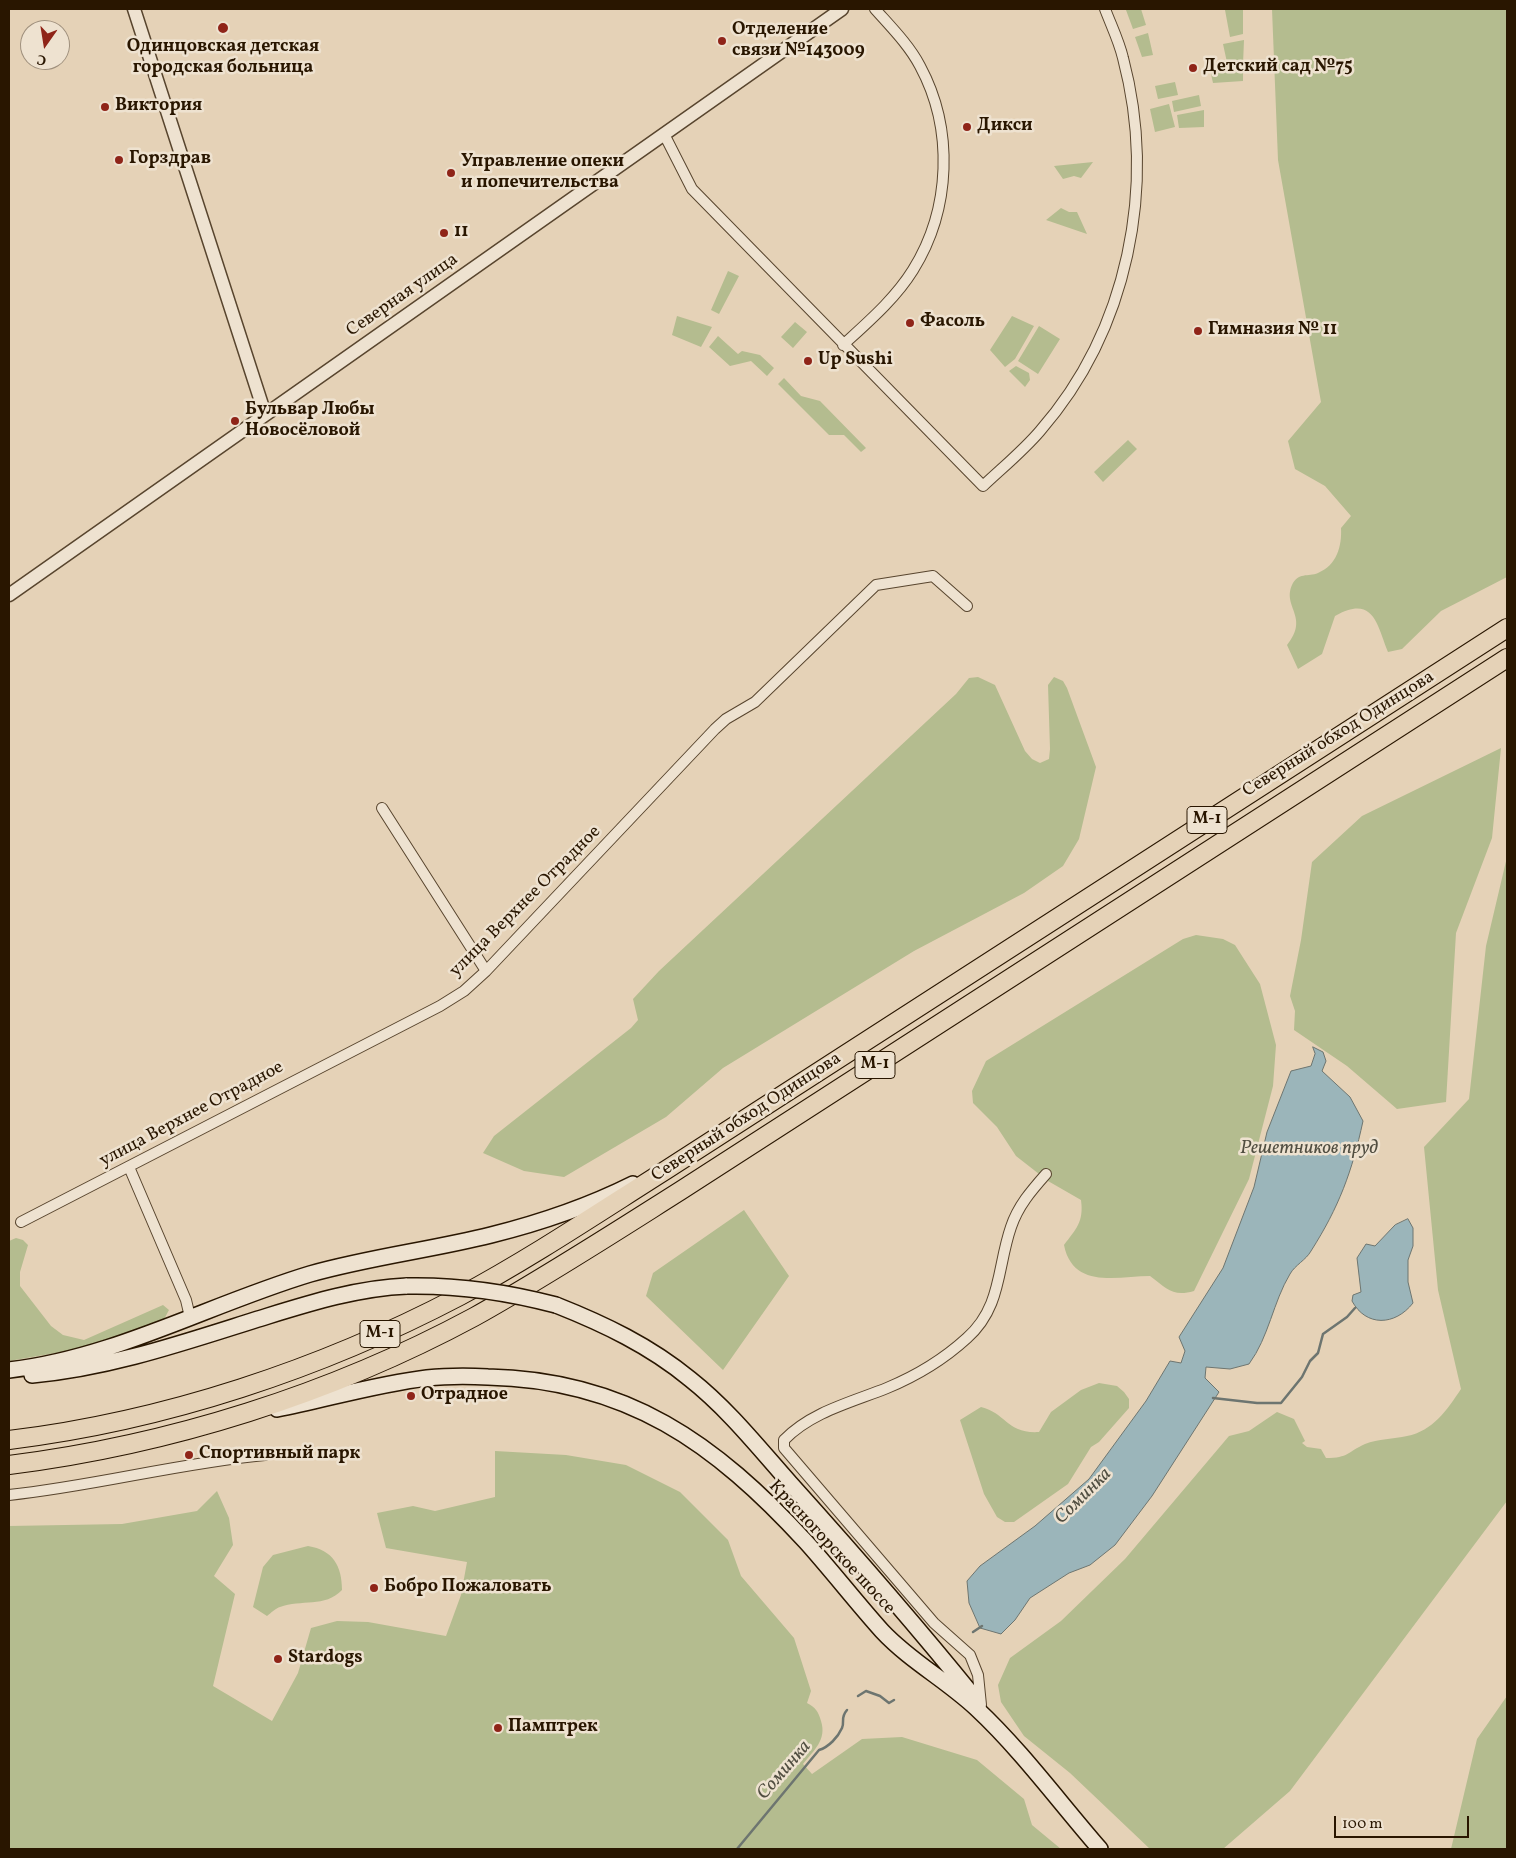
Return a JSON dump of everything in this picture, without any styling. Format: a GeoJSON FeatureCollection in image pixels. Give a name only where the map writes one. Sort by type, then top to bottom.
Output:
{"type":"FeatureCollection","features":[{"type":"Feature","properties":{"kind":"highway","name":"Северный обход Одинцова"},"geometry":{"type":"LineString","coordinates":[[9,1440],[52,1434],[170,1408],[249,1385],[355,1346],[426,1313],[495,1276],[714,1139],[1507,628]]}},
{"type":"Feature","properties":{"kind":"highway","name":"Северный обход Одинцова"},"geometry":{"type":"LineString","coordinates":[[9,1465],[56,1458],[154,1438],[216,1421],[292,1396],[364,1368],[436,1336],[515,1294],[812,1106],[1276,804],[1507,658]]}},
{"type":"Feature","properties":{"kind":"main road"},"geometry":{"type":"LineString","coordinates":[[9,1370],[42,1365],[101,1349],[312,1274],[491,1235],[540,1220],[621,1190],[714,1139]]}},
{"type":"Feature","properties":{"kind":"main road"},"geometry":{"type":"LineString","coordinates":[[9,1377],[73,1370],[104,1364],[318,1301],[407,1286],[475,1289],[556,1305],[604,1324],[627,1337],[670,1364],[710,1396],[833,1530],[1010,1741]]}},
{"type":"Feature","properties":{"kind":"main road","name":"Красногорское шоссе"},"geometry":{"type":"LineString","coordinates":[[216,1421],[426,1378],[474,1376],[530,1379],[574,1386],[631,1407],[686,1436],[731,1470],[782,1517],[892,1640],[912,1658],[956,1690],[1010,1741],[1100,1849]]}},
{"type":"Feature","properties":{"kind":"street"},"geometry":{"type":"LineString","coordinates":[[134,9],[265,414]]}},
{"type":"Feature","properties":{"kind":"street","name":"Северная улица"},"geometry":{"type":"LineString","coordinates":[[9,595],[842,9]]}},
{"type":"Feature","properties":{"kind":"street"},"geometry":{"type":"LineString","coordinates":[[843,345],[890,300],[913,270],[930,236],[944,181],[942,140],[929,87],[920,65],[875,9]]}},
{"type":"Feature","properties":{"kind":"street"},"geometry":{"type":"LineString","coordinates":[[664,134],[692,188],[843,345],[983,486],[1040,430],[1083,369],[1107,324],[1115,303],[1130,242],[1137,189],[1134,111],[1123,58],[1105,9]]}},
{"type":"Feature","properties":{"kind":"street","name":"улица Верхнее Отрадное"},"geometry":{"type":"LineString","coordinates":[[21,1222],[129,1168],[272,1090],[440,1006],[464,991],[486,972],[715,729],[726,719],[755,702],[876,585],[933,576],[967,606]]}},
{"type":"Feature","properties":{"kind":"street"},"geometry":{"type":"LineString","coordinates":[[382,808],[486,972]]}},
{"type":"Feature","properties":{"kind":"street"},"geometry":{"type":"LineString","coordinates":[[129,1168],[186,1300],[190,1318]]}},
{"type":"Feature","properties":{"kind":"street"},"geometry":{"type":"LineString","coordinates":[[981,1705],[978,1675],[970,1655],[934,1623],[784,1448],[784,1440],[809,1420],[921,1372],[967,1338],[984,1320],[993,1300],[1002,1273],[1010,1228],[1023,1199],[1046,1174]]}},
{"type":"Feature","properties":{"kind":"street"},"geometry":{"type":"LineString","coordinates":[[9,1495],[62,1488],[218,1460],[265,1455]]}},
{"type":"Feature","properties":{"kind":"green space"},"geometry":{"type":"Polygon","coordinates":[[[1141,9],[1146,25],[1133,29],[1126,10],[1141,9]]]}},
{"type":"Feature","properties":{"kind":"green space"},"geometry":{"type":"Polygon","coordinates":[[[1243,9],[1243,34],[1230,37],[1225,10],[1243,9]]]}},
{"type":"Feature","properties":{"kind":"green space"},"geometry":{"type":"Polygon","coordinates":[[[1272,9],[1507,9],[1507,577],[1441,611],[1402,649],[1388,652],[1377,623],[1372,616],[1366,611],[1358,609],[1348,610],[1335,616],[1322,654],[1298,669],[1287,645],[1296,627],[1296,620],[1290,600],[1292,585],[1297,578],[1318,573],[1330,565],[1339,548],[1341,528],[1351,516],[1325,486],[1295,469],[1288,441],[1321,402],[1278,160],[1272,9]]]}},
{"type":"Feature","properties":{"kind":"green space"},"geometry":{"type":"Polygon","coordinates":[[[1148,33],[1153,55],[1142,57],[1135,37],[1148,33]]]}},
{"type":"Feature","properties":{"kind":"green space"},"geometry":{"type":"Polygon","coordinates":[[[1244,40],[1243,64],[1228,67],[1223,44],[1244,40]]]}},
{"type":"Feature","properties":{"kind":"green space"},"geometry":{"type":"Polygon","coordinates":[[[1223,63],[1225,72],[1243,69],[1243,81],[1213,83],[1209,65],[1223,63]]]}},
{"type":"Feature","properties":{"kind":"green space"},"geometry":{"type":"Polygon","coordinates":[[[1175,82],[1178,95],[1158,99],[1155,86],[1175,82]]]}},
{"type":"Feature","properties":{"kind":"green space"},"geometry":{"type":"Polygon","coordinates":[[[1199,95],[1201,106],[1174,112],[1172,101],[1199,95]]]}},
{"type":"Feature","properties":{"kind":"green space"},"geometry":{"type":"Polygon","coordinates":[[[1169,104],[1175,127],[1155,132],[1150,109],[1169,104]]]}},
{"type":"Feature","properties":{"kind":"green space"},"geometry":{"type":"Polygon","coordinates":[[[1204,110],[1204,127],[1179,128],[1177,115],[1204,110]]]}},
{"type":"Feature","properties":{"kind":"green space"},"geometry":{"type":"Polygon","coordinates":[[[1093,162],[1081,178],[1074,176],[1063,179],[1054,166],[1093,162]]]}},
{"type":"Feature","properties":{"kind":"green space"},"geometry":{"type":"Polygon","coordinates":[[[1061,208],[1069,212],[1077,212],[1087,234],[1046,220],[1061,208]]]}},
{"type":"Feature","properties":{"kind":"green space"},"geometry":{"type":"Polygon","coordinates":[[[728,271],[739,276],[719,314],[711,310],[728,271]]]}},
{"type":"Feature","properties":{"kind":"green space"},"geometry":{"type":"Polygon","coordinates":[[[677,316],[712,327],[701,347],[672,335],[677,316]]]}},
{"type":"Feature","properties":{"kind":"green space"},"geometry":{"type":"Polygon","coordinates":[[[1012,316],[1034,326],[1015,359],[1005,367],[990,350],[1012,316]]]}},
{"type":"Feature","properties":{"kind":"green space"},"geometry":{"type":"Polygon","coordinates":[[[795,322],[807,332],[793,348],[781,337],[795,322]]]}},
{"type":"Feature","properties":{"kind":"green space"},"geometry":{"type":"Polygon","coordinates":[[[1039,326],[1060,339],[1038,374],[1018,361],[1039,326]]]}},
{"type":"Feature","properties":{"kind":"green space"},"geometry":{"type":"Polygon","coordinates":[[[718,336],[738,354],[742,351],[760,355],[774,368],[767,376],[751,361],[730,366],[709,347],[718,336]]]}},
{"type":"Feature","properties":{"kind":"green space"},"geometry":{"type":"Polygon","coordinates":[[[1016,366],[1029,373],[1030,380],[1025,387],[1009,371],[1016,366]]]}},
{"type":"Feature","properties":{"kind":"green space"},"geometry":{"type":"Polygon","coordinates":[[[784,378],[801,396],[820,401],[866,448],[861,452],[844,435],[829,435],[778,384],[784,378]]]}},
{"type":"Feature","properties":{"kind":"green space"},"geometry":{"type":"Polygon","coordinates":[[[1128,440],[1137,449],[1103,482],[1094,472],[1128,440]]]}},
{"type":"Feature","properties":{"kind":"green space"},"geometry":{"type":"Polygon","coordinates":[[[978,677],[995,685],[1025,751],[1032,759],[1040,763],[1049,759],[1048,685],[1054,677],[1063,681],[1067,688],[1096,767],[1079,839],[1063,866],[1024,893],[914,951],[723,1068],[666,1117],[564,1177],[524,1171],[483,1153],[494,1136],[631,1028],[638,1020],[633,999],[659,971],[956,694],[969,678],[978,677]]]}},
{"type":"Feature","properties":{"kind":"green space"},"geometry":{"type":"Polygon","coordinates":[[[1501,748],[1492,838],[1456,933],[1446,1102],[1397,1109],[1347,1066],[1294,1030],[1295,1011],[1290,996],[1301,940],[1312,862],[1362,816],[1501,748]]]}},
{"type":"Feature","properties":{"kind":"green space"},"geometry":{"type":"Polygon","coordinates":[[[1507,857],[1507,1501],[1290,1791],[1223,1849],[1150,1849],[1070,1773],[1024,1736],[1001,1702],[998,1685],[1010,1658],[1061,1621],[1125,1559],[1229,1436],[1249,1431],[1277,1412],[1294,1419],[1305,1441],[1302,1443],[1307,1447],[1321,1449],[1326,1458],[1339,1457],[1370,1442],[1407,1436],[1424,1430],[1445,1412],[1461,1389],[1438,1290],[1424,1147],[1469,1099],[1486,946],[1507,857]]]}},
{"type":"Feature","properties":{"kind":"green space"},"geometry":{"type":"Polygon","coordinates":[[[1196,935],[1223,939],[1235,945],[1260,984],[1276,1045],[1273,1086],[1249,1179],[1194,1291],[1181,1293],[1170,1291],[1150,1276],[1099,1277],[1087,1275],[1077,1269],[1069,1259],[1064,1245],[1080,1220],[1081,1200],[1048,1181],[1016,1156],[997,1127],[973,1103],[972,1091],[986,1061],[1183,939],[1196,935]]]}},
{"type":"Feature","properties":{"kind":"green space"},"geometry":{"type":"Polygon","coordinates":[[[744,1210],[789,1276],[723,1370],[646,1296],[653,1273],[744,1210]]]}},
{"type":"Feature","properties":{"kind":"green space"},"geometry":{"type":"Polygon","coordinates":[[[16,1238],[23,1240],[28,1245],[20,1272],[20,1286],[51,1326],[63,1335],[84,1340],[163,1305],[169,1310],[162,1323],[73,1350],[9,1361],[9,1241],[16,1238]]]}},
{"type":"Feature","properties":{"kind":"green space"},"geometry":{"type":"Polygon","coordinates":[[[1099,1383],[1117,1386],[1129,1399],[1129,1408],[1099,1442],[1091,1447],[1068,1484],[1014,1522],[1005,1522],[997,1517],[984,1494],[960,1420],[981,1407],[996,1414],[1013,1427],[1028,1432],[1039,1432],[1051,1412],[1081,1390],[1099,1383]]]}},
{"type":"Feature","properties":{"kind":"green space"},"geometry":{"type":"Polygon","coordinates":[[[495,1451],[566,1455],[626,1465],[680,1492],[728,1540],[741,1576],[794,1638],[811,1691],[807,1703],[818,1712],[822,1728],[821,1739],[803,1764],[812,1774],[862,1739],[902,1737],[977,1760],[1024,1799],[1032,1825],[1061,1849],[9,1849],[9,1526],[122,1524],[197,1511],[217,1491],[229,1518],[233,1545],[214,1576],[235,1594],[213,1686],[272,1721],[298,1673],[311,1628],[337,1621],[368,1622],[446,1636],[461,1595],[467,1562],[386,1548],[377,1513],[413,1506],[435,1511],[495,1497],[495,1451]]]}},
{"type":"Feature","properties":{"kind":"green space"},"geometry":{"type":"Polygon","coordinates":[[[308,1546],[324,1551],[334,1560],[342,1581],[342,1590],[328,1599],[280,1607],[267,1616],[253,1607],[263,1567],[273,1555],[308,1546]]]}},
{"type":"Feature","properties":{"kind":"green space"},"geometry":{"type":"Polygon","coordinates":[[[1507,1696],[1507,1849],[1451,1849],[1477,1739],[1507,1696]]]}},
{"type":"Feature","properties":{"kind":"water","name":"Решетников пруд"},"geometry":{"type":"Polygon","coordinates":[[[1313,1047],[1323,1052],[1326,1061],[1322,1071],[1350,1097],[1363,1121],[1349,1173],[1337,1204],[1309,1254],[1290,1274],[1284,1285],[1256,1354],[1249,1364],[1230,1369],[1206,1367],[1205,1378],[1219,1392],[1152,1496],[1115,1545],[1090,1565],[1069,1573],[1030,1598],[1015,1620],[1001,1634],[980,1628],[969,1603],[967,1581],[980,1566],[1035,1526],[1089,1479],[1146,1401],[1170,1361],[1181,1363],[1185,1351],[1179,1337],[1223,1268],[1254,1187],[1267,1132],[1291,1071],[1311,1066],[1315,1054],[1313,1047]]]}},
{"type":"Feature","properties":{"kind":"water"},"geometry":{"type":"Polygon","coordinates":[[[1408,1219],[1413,1228],[1413,1246],[1408,1260],[1408,1282],[1413,1303],[1406,1311],[1389,1319],[1373,1319],[1365,1316],[1352,1301],[1353,1295],[1361,1292],[1357,1258],[1366,1244],[1375,1246],[1395,1225],[1408,1219]]]}},
{"type":"Feature","properties":{"kind":"waterway"},"geometry":{"type":"LineString","coordinates":[[1213,1398],[1257,1403],[1281,1403],[1302,1377],[1310,1361],[1318,1353],[1323,1334],[1347,1317],[1355,1308]]}},
{"type":"Feature","properties":{"kind":"waterway","name":"Соминка"},"geometry":{"type":"LineString","coordinates":[[973,1632],[982,1626]]}},
{"type":"Feature","properties":{"kind":"waterway","name":"Соминка"},"geometry":{"type":"LineString","coordinates":[[858,1696],[866,1691],[880,1696],[889,1703],[894,1700]]}},
{"type":"Feature","properties":{"kind":"waterway","name":"Соминка"},"geometry":{"type":"LineString","coordinates":[[737,1849],[819,1750],[826,1747],[836,1738],[843,1726],[844,1715],[847,1710]]}},
{"type":"Feature","properties":{"kind":"place","name":"Одинцовская детская городская больница"},"geometry":{"type":"Point","coordinates":[223,28]}},
{"type":"Feature","properties":{"kind":"place","name":"Отделение связи №143009"},"geometry":{"type":"Point","coordinates":[722,41]}},
{"type":"Feature","properties":{"kind":"place","name":"Детский сад №75"},"geometry":{"type":"Point","coordinates":[1193,68]}},
{"type":"Feature","properties":{"kind":"place","name":"Виктория"},"geometry":{"type":"Point","coordinates":[105,107]}},
{"type":"Feature","properties":{"kind":"place","name":"Дикси"},"geometry":{"type":"Point","coordinates":[967,127]}},
{"type":"Feature","properties":{"kind":"place","name":"Горздрав"},"geometry":{"type":"Point","coordinates":[119,160]}},
{"type":"Feature","properties":{"kind":"place","name":"Управление опеки и попечительства"},"geometry":{"type":"Point","coordinates":[451,173]}},
{"type":"Feature","properties":{"kind":"place","name":"11"},"geometry":{"type":"Point","coordinates":[444,233]}},
{"type":"Feature","properties":{"kind":"place","name":"Фасоль"},"geometry":{"type":"Point","coordinates":[910,323]}},
{"type":"Feature","properties":{"kind":"place","name":"Гимназия № 11"},"geometry":{"type":"Point","coordinates":[1198,331]}},
{"type":"Feature","properties":{"kind":"place","name":"Up Sushi"},"geometry":{"type":"Point","coordinates":[808,361]}},
{"type":"Feature","properties":{"kind":"place","name":"Бульвар Любы Новосёловой"},"geometry":{"type":"Point","coordinates":[235,421]}},
{"type":"Feature","properties":{"kind":"place","name":"Отрадное"},"geometry":{"type":"Point","coordinates":[411,1396]}},
{"type":"Feature","properties":{"kind":"place","name":"Спортивный парк"},"geometry":{"type":"Point","coordinates":[189,1455]}},
{"type":"Feature","properties":{"kind":"place","name":"Бобро Пожаловать"},"geometry":{"type":"Point","coordinates":[374,1588]}},
{"type":"Feature","properties":{"kind":"place","name":"Stardogs"},"geometry":{"type":"Point","coordinates":[278,1659]}},
{"type":"Feature","properties":{"kind":"place","name":"Памптрек"},"geometry":{"type":"Point","coordinates":[498,1728]}}]}
